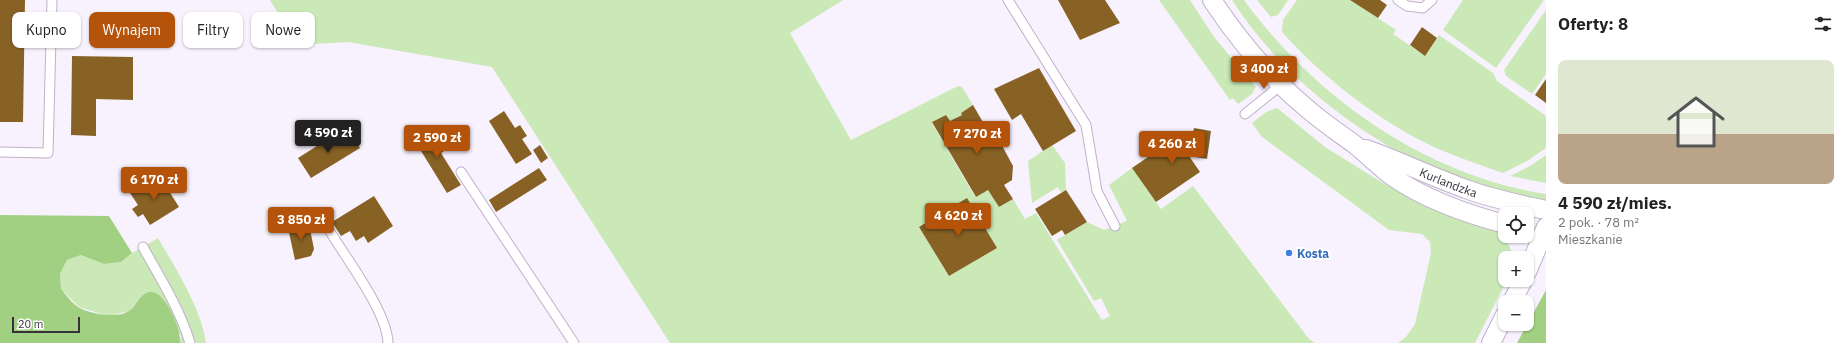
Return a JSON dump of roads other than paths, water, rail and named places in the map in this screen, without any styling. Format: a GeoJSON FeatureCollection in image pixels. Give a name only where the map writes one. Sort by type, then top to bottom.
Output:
{"type":"FeatureCollection","features":[{"type":"Feature","properties":{"kind":"street","name":"Kurlandzka"},"geometry":{"type":"LineString","coordinates":[[1212,0],[1225,20],[1281,86],[1309,111],[1354,144],[1395,178],[1425,196],[1467,214],[1498,222]]}},
{"type":"Feature","properties":{"kind":"street","name":"Kurlandzka"},"geometry":{"type":"LineString","coordinates":[[1354,144],[1398,160],[1466,189],[1503,201],[1546,210]]}},
{"type":"Feature","properties":{"kind":"street"},"geometry":{"type":"LineString","coordinates":[[1534,251],[1540,232]]}},
{"type":"Feature","properties":{"kind":"street"},"geometry":{"type":"LineString","coordinates":[[1490,343],[1498,328]]}},
{"type":"Feature","properties":{"kind":"lane"},"geometry":{"type":"LineString","coordinates":[[0,152],[48,153],[52,0]]}},
{"type":"Feature","properties":{"kind":"lane"},"geometry":{"type":"LineString","coordinates":[[1008,0],[1086,125],[1098,191],[1115,226]]}},
{"type":"Feature","properties":{"kind":"lane"},"geometry":{"type":"LineString","coordinates":[[1398,0],[1407,6],[1423,8],[1432,0]]}},
{"type":"Feature","properties":{"kind":"lane"},"geometry":{"type":"LineString","coordinates":[[1245,114],[1281,86]]}},
{"type":"Feature","properties":{"kind":"lane"},"geometry":{"type":"LineString","coordinates":[[461,172],[574,343]]}},
{"type":"Feature","properties":{"kind":"lane"},"geometry":{"type":"LineString","coordinates":[[331,233],[380,311],[385,326],[388,343]]}},
{"type":"Feature","properties":{"kind":"lane"},"geometry":{"type":"LineString","coordinates":[[143,247],[179,312],[185,325],[190,343]]}},
{"type":"Feature","properties":{"kind":"place","name":"Kosta"},"geometry":{"type":"Point","coordinates":[1289,253]}}]}
